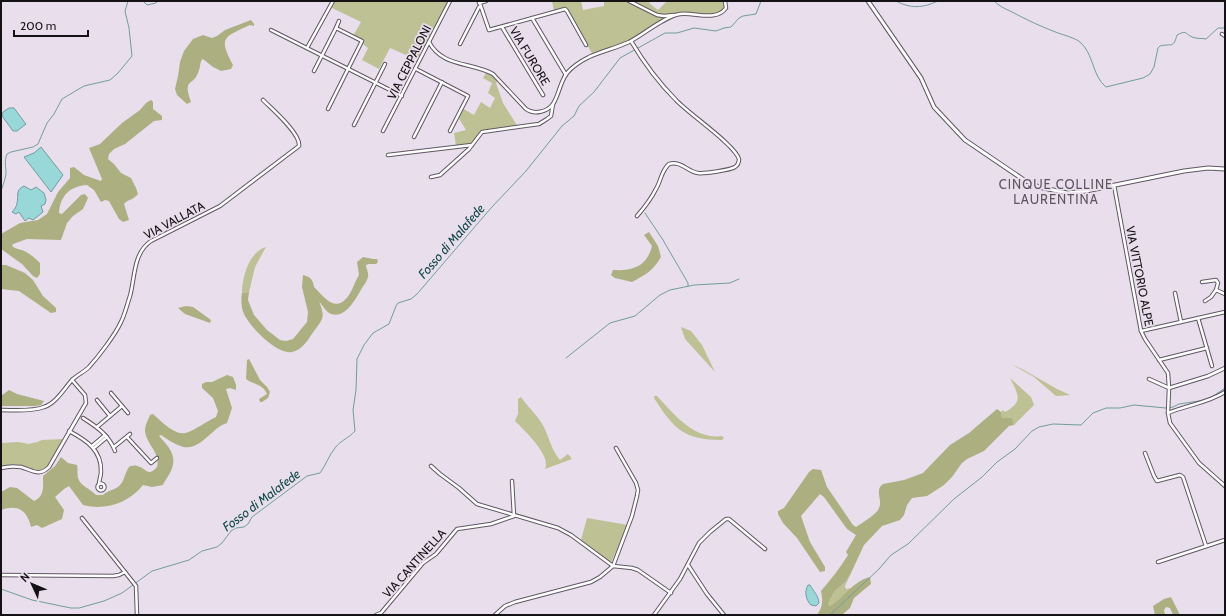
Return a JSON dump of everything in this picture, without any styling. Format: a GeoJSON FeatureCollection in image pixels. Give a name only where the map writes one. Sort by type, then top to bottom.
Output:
{"type":"FeatureCollection","features":[{"type":"Feature","properties":{"kind":"main road"},"geometry":{"type":"LineString","coordinates":[[868,1],[921,78],[936,110],[953,128],[974,146],[1024,180],[1043,188],[1070,192],[1184,171],[1208,168],[1225,169]]}},
{"type":"Feature","properties":{"kind":"street"},"geometry":{"type":"LineString","coordinates":[[307,48],[333,1]]}},
{"type":"Feature","properties":{"kind":"street","name":"VIA CEPPALONI"},"geometry":{"type":"LineString","coordinates":[[383,131],[450,1]]}},
{"type":"Feature","properties":{"kind":"street"},"geometry":{"type":"LineString","coordinates":[[486,1],[479,2],[488,30],[565,9],[586,45]]}},
{"type":"Feature","properties":{"kind":"street"},"geometry":{"type":"LineString","coordinates":[[629,1],[657,15],[664,16],[679,14],[709,16],[718,14],[726,9],[727,4],[725,1]]}},
{"type":"Feature","properties":{"kind":"street"},"geometry":{"type":"LineString","coordinates":[[460,44],[480,7]]}},
{"type":"Feature","properties":{"kind":"street"},"geometry":{"type":"LineString","coordinates":[[431,177],[440,175],[483,132],[542,122],[551,116],[553,104],[566,75],[573,66],[582,60],[631,41],[661,22],[679,14]]}},
{"type":"Feature","properties":{"kind":"street"},"geometry":{"type":"LineString","coordinates":[[532,18],[566,75]]}},
{"type":"Feature","properties":{"kind":"street"},"geometry":{"type":"LineString","coordinates":[[314,71],[339,21]]}},
{"type":"Feature","properties":{"kind":"street","name":"VIA FURORE"},"geometry":{"type":"LineString","coordinates":[[502,27],[543,95]]}},
{"type":"Feature","properties":{"kind":"street"},"geometry":{"type":"LineString","coordinates":[[328,109],[362,41],[336,28]]}},
{"type":"Feature","properties":{"kind":"street"},"geometry":{"type":"LineString","coordinates":[[271,30],[402,96]]}},
{"type":"Feature","properties":{"kind":"street"},"geometry":{"type":"LineString","coordinates":[[631,41],[654,77],[667,92],[688,113],[734,150],[739,160],[737,165],[732,169],[700,174],[677,163],[670,163],[661,176],[648,203],[637,216]]}},
{"type":"Feature","properties":{"kind":"street"},"geometry":{"type":"LineString","coordinates":[[429,42],[435,51],[446,59],[486,70],[493,74],[529,111],[541,112],[553,104]]}},
{"type":"Feature","properties":{"kind":"street"},"geometry":{"type":"LineString","coordinates":[[354,124],[385,64]]}},
{"type":"Feature","properties":{"kind":"street"},"geometry":{"type":"LineString","coordinates":[[416,69],[468,96],[450,131]]}},
{"type":"Feature","properties":{"kind":"street"},"geometry":{"type":"LineString","coordinates":[[414,137],[442,82]]}},
{"type":"Feature","properties":{"kind":"street","name":"VIA VALLATA"},"geometry":{"type":"LineString","coordinates":[[1,410],[35,410],[50,404],[72,380],[91,365],[121,323],[131,292],[138,258],[144,246],[226,201],[299,145],[299,142],[290,128],[263,100]]}},
{"type":"Feature","properties":{"kind":"street"},"geometry":{"type":"LineString","coordinates":[[388,155],[472,144]]}},
{"type":"Feature","properties":{"kind":"street","name":"VIA VITTORIO ALPE"},"geometry":{"type":"LineString","coordinates":[[1114,185],[1141,331],[1168,373],[1168,411],[1171,423],[1198,461],[1225,486]]}},
{"type":"Feature","properties":{"kind":"street"},"geometry":{"type":"LineString","coordinates":[[1202,282],[1216,280],[1218,283],[1212,297],[1205,301]]}},
{"type":"Feature","properties":{"kind":"street"},"geometry":{"type":"LineString","coordinates":[[1216,290],[1225,294]]}},
{"type":"Feature","properties":{"kind":"street"},"geometry":{"type":"LineString","coordinates":[[1175,293],[1181,322]]}},
{"type":"Feature","properties":{"kind":"street"},"geometry":{"type":"LineString","coordinates":[[1141,331],[1225,312]]}},
{"type":"Feature","properties":{"kind":"street"},"geometry":{"type":"LineString","coordinates":[[1198,318],[1212,366]]}},
{"type":"Feature","properties":{"kind":"street"},"geometry":{"type":"LineString","coordinates":[[1159,360],[1207,348]]}},
{"type":"Feature","properties":{"kind":"street"},"geometry":{"type":"LineString","coordinates":[[1149,379],[1169,388],[1208,376],[1225,368]]}},
{"type":"Feature","properties":{"kind":"street"},"geometry":{"type":"LineString","coordinates":[[1,468],[15,466],[36,473],[45,471],[50,465],[86,400],[83,392],[72,380]]}},
{"type":"Feature","properties":{"kind":"street"},"geometry":{"type":"LineString","coordinates":[[1168,411],[1208,401],[1225,392]]}},
{"type":"Feature","properties":{"kind":"street"},"geometry":{"type":"LineString","coordinates":[[112,393],[128,413]]}},
{"type":"Feature","properties":{"kind":"street"},"geometry":{"type":"LineString","coordinates":[[97,400],[110,416]]}},
{"type":"Feature","properties":{"kind":"street"},"geometry":{"type":"LineString","coordinates":[[97,427],[122,406]]}},
{"type":"Feature","properties":{"kind":"street"},"geometry":{"type":"LineString","coordinates":[[83,418],[97,427],[106,436],[114,447],[115,451]]}},
{"type":"Feature","properties":{"kind":"street"},"geometry":{"type":"LineString","coordinates":[[69,431],[93,447],[101,467],[99,484]]}},
{"type":"Feature","properties":{"kind":"street"},"geometry":{"type":"LineString","coordinates":[[114,447],[130,434]]}},
{"type":"Feature","properties":{"kind":"street"},"geometry":{"type":"LineString","coordinates":[[93,447],[106,436]]}},
{"type":"Feature","properties":{"kind":"street"},"geometry":{"type":"LineString","coordinates":[[126,437],[151,463],[157,458]]}},
{"type":"Feature","properties":{"kind":"street"},"geometry":{"type":"LineString","coordinates":[[495,615],[512,603],[591,582],[600,577],[613,566],[633,514],[638,491],[635,482],[616,448]]}},
{"type":"Feature","properties":{"kind":"street"},"geometry":{"type":"LineString","coordinates":[[1145,452],[1157,481],[1180,475],[1183,477],[1206,546]]}},
{"type":"Feature","properties":{"kind":"street"},"geometry":{"type":"LineString","coordinates":[[431,466],[461,489],[475,504],[562,530],[613,566],[638,570],[671,593]]}},
{"type":"Feature","properties":{"kind":"street"},"geometry":{"type":"LineString","coordinates":[[512,481],[514,516]]}},
{"type":"Feature","properties":{"kind":"street","name":"VIA CANTINELLA"},"geometry":{"type":"LineString","coordinates":[[376,615],[380,613],[423,563],[436,554],[456,529],[491,524],[514,516]]}},
{"type":"Feature","properties":{"kind":"street"},"geometry":{"type":"LineString","coordinates":[[82,518],[136,585],[137,615]]}},
{"type":"Feature","properties":{"kind":"street"},"geometry":{"type":"LineString","coordinates":[[654,615],[680,579],[702,539],[726,519],[729,519],[765,549]]}},
{"type":"Feature","properties":{"kind":"street"},"geometry":{"type":"LineString","coordinates":[[1158,562],[1225,540]]}},
{"type":"Feature","properties":{"kind":"street"},"geometry":{"type":"LineString","coordinates":[[688,564],[707,594],[724,615]]}},
{"type":"Feature","properties":{"kind":"street"},"geometry":{"type":"LineString","coordinates":[[1,575],[113,576],[125,572]]}},
{"type":"Feature","properties":{"kind":"shaded area"},"geometry":{"type":"Polygon","coordinates":[[[333,1],[450,1],[420,61],[390,48],[379,69],[362,60],[368,48],[353,36],[361,22],[330,7],[333,1]]]}},
{"type":"Feature","properties":{"kind":"shaded area"},"geometry":{"type":"Polygon","coordinates":[[[552,1],[581,1],[583,10],[604,6],[604,1],[651,1],[649,3],[658,10],[667,1],[725,1],[725,10],[714,15],[679,14],[664,21],[631,41],[593,55],[567,11],[565,9],[554,11],[552,1]]]}},
{"type":"Feature","properties":{"kind":"shaded area"},"geometry":{"type":"Polygon","coordinates":[[[251,20],[254,26],[250,25],[234,32],[226,39],[226,49],[233,65],[231,69],[221,71],[203,59],[201,61],[197,75],[188,85],[191,102],[187,104],[177,95],[175,89],[180,62],[184,51],[193,39],[203,35],[212,38],[225,30],[251,20]]]}},
{"type":"Feature","properties":{"kind":"shaded area"},"geometry":{"type":"Polygon","coordinates":[[[487,71],[498,79],[496,83],[503,103],[518,127],[482,132],[472,144],[456,146],[454,133],[466,130],[458,117],[462,108],[474,115],[481,102],[490,108],[495,98],[488,93],[492,83],[483,78],[487,71]]]}},
{"type":"Feature","properties":{"kind":"shaded area"},"geometry":{"type":"Polygon","coordinates":[[[151,100],[153,102],[153,109],[162,116],[162,120],[154,121],[125,144],[114,149],[109,154],[108,159],[121,173],[131,178],[136,188],[138,194],[124,204],[129,220],[123,222],[119,219],[109,201],[105,200],[101,202],[94,190],[87,185],[76,187],[64,197],[61,202],[59,213],[62,214],[81,195],[85,194],[88,198],[83,209],[73,216],[67,223],[61,240],[27,239],[13,244],[12,246],[27,252],[40,263],[40,274],[37,278],[33,276],[22,264],[1,249],[1,234],[20,223],[38,220],[47,214],[58,192],[70,178],[70,168],[74,167],[84,175],[101,181],[102,179],[89,148],[100,144],[122,123],[151,100]]]}},
{"type":"Feature","properties":{"kind":"shaded area"},"geometry":{"type":"Polygon","coordinates":[[[9,108],[14,108],[26,124],[17,131],[13,131],[2,116],[3,112],[9,108]]]}},
{"type":"Feature","properties":{"kind":"shaded area"},"geometry":{"type":"Polygon","coordinates":[[[41,147],[63,175],[51,192],[24,157],[34,153],[41,147]]]}},
{"type":"Feature","properties":{"kind":"shaded area"},"geometry":{"type":"Polygon","coordinates":[[[24,186],[31,190],[36,187],[44,193],[46,200],[45,204],[41,206],[43,212],[33,220],[29,218],[25,221],[19,212],[16,214],[12,212],[18,200],[18,191],[24,186]]]}},
{"type":"Feature","properties":{"kind":"shaded area"},"geometry":{"type":"Polygon","coordinates":[[[649,232],[658,246],[661,257],[655,266],[645,275],[632,282],[615,278],[611,275],[613,270],[626,270],[638,266],[646,259],[652,246],[644,235],[649,232]]]}},
{"type":"Feature","properties":{"kind":"shaded area"},"geometry":{"type":"Polygon","coordinates":[[[266,247],[255,267],[249,292],[242,293],[243,280],[251,260],[255,254],[266,247]]]}},
{"type":"Feature","properties":{"kind":"shaded area"},"geometry":{"type":"Polygon","coordinates":[[[363,257],[377,259],[378,262],[376,264],[366,265],[368,278],[354,302],[346,311],[336,315],[327,312],[319,301],[323,314],[322,320],[305,344],[296,351],[286,352],[272,345],[258,333],[244,314],[242,309],[242,293],[249,292],[248,300],[254,315],[267,330],[280,340],[286,341],[293,339],[307,322],[308,312],[302,287],[303,275],[311,279],[314,287],[326,299],[335,304],[340,303],[344,301],[352,290],[359,275],[357,262],[363,257]]]}},
{"type":"Feature","properties":{"kind":"shaded area"},"geometry":{"type":"Polygon","coordinates":[[[1,265],[6,265],[25,273],[33,280],[43,296],[56,308],[56,312],[51,313],[19,291],[1,289],[1,265]]]}},
{"type":"Feature","properties":{"kind":"shaded area"},"geometry":{"type":"Polygon","coordinates":[[[186,306],[193,307],[211,320],[210,323],[185,314],[178,308],[186,306]]]}},
{"type":"Feature","properties":{"kind":"shaded area"},"geometry":{"type":"Polygon","coordinates":[[[681,327],[691,331],[702,345],[715,372],[685,339],[681,327]]]}},
{"type":"Feature","properties":{"kind":"shaded area"},"geometry":{"type":"Polygon","coordinates":[[[249,359],[260,380],[270,392],[268,398],[262,402],[260,402],[259,399],[267,394],[263,388],[246,379],[247,360],[249,359]]]}},
{"type":"Feature","properties":{"kind":"shaded area"},"geometry":{"type":"Polygon","coordinates":[[[1011,364],[1070,395],[1056,396],[1034,377],[1011,364]]]}},
{"type":"Feature","properties":{"kind":"shaded area"},"geometry":{"type":"Polygon","coordinates":[[[227,375],[233,377],[236,390],[230,388],[226,389],[232,408],[227,423],[219,427],[200,443],[189,447],[177,445],[161,435],[159,436],[170,450],[173,458],[171,470],[163,485],[152,487],[143,485],[131,497],[124,501],[100,507],[83,505],[69,486],[55,497],[64,510],[62,519],[42,528],[37,525],[31,527],[27,516],[17,508],[7,508],[1,510],[1,492],[10,487],[17,488],[34,501],[38,499],[43,490],[43,476],[55,466],[61,457],[68,463],[77,465],[79,481],[96,495],[103,495],[118,487],[122,483],[130,466],[140,467],[151,472],[157,467],[158,462],[145,431],[150,415],[153,414],[176,432],[185,433],[192,430],[216,417],[218,411],[213,398],[202,388],[202,384],[212,382],[227,375]]]}},
{"type":"Feature","properties":{"kind":"shaded area"},"geometry":{"type":"Polygon","coordinates":[[[1010,378],[1031,397],[1034,405],[1014,425],[1012,419],[1002,418],[1001,412],[1003,410],[1005,412],[1011,408],[1017,401],[1017,393],[1010,378]]]}},
{"type":"Feature","properties":{"kind":"shaded area"},"geometry":{"type":"Polygon","coordinates":[[[9,390],[17,394],[44,401],[41,405],[36,406],[1,406],[1,396],[9,390]]]}},
{"type":"Feature","properties":{"kind":"shaded area"},"geometry":{"type":"Polygon","coordinates":[[[654,396],[657,396],[678,418],[694,430],[702,434],[722,436],[724,438],[722,440],[698,438],[681,431],[661,409],[654,396]]]}},
{"type":"Feature","properties":{"kind":"shaded area"},"geometry":{"type":"Polygon","coordinates":[[[521,397],[541,422],[554,451],[560,460],[568,454],[572,459],[545,469],[545,457],[541,450],[515,421],[518,414],[518,399],[521,397]]]}},
{"type":"Feature","properties":{"kind":"shaded area"},"geometry":{"type":"Polygon","coordinates":[[[997,409],[1001,412],[1002,418],[1012,418],[1014,425],[1009,426],[984,451],[962,463],[944,485],[927,496],[912,498],[900,520],[882,526],[864,545],[851,573],[846,581],[834,592],[828,604],[830,606],[835,603],[864,579],[870,577],[871,584],[854,598],[850,608],[842,615],[817,615],[822,603],[821,591],[839,569],[848,555],[846,552],[856,535],[847,529],[824,497],[820,494],[801,516],[810,542],[825,567],[825,571],[820,572],[797,538],[783,523],[778,514],[778,511],[784,508],[809,472],[813,469],[821,470],[827,487],[853,525],[856,527],[878,510],[880,505],[880,486],[883,484],[904,480],[923,473],[950,445],[969,433],[997,409]]]}},
{"type":"Feature","properties":{"kind":"shaded area"},"geometry":{"type":"Polygon","coordinates":[[[64,439],[47,467],[44,469],[35,470],[15,465],[6,465],[1,467],[1,443],[18,442],[29,444],[42,440],[64,439]]]}},
{"type":"Feature","properties":{"kind":"shaded area"},"geometry":{"type":"Polygon","coordinates":[[[587,518],[628,525],[611,563],[581,540],[587,518]]]}},
{"type":"Feature","properties":{"kind":"shaded area"},"geometry":{"type":"Polygon","coordinates":[[[851,573],[845,586],[846,589],[852,588],[830,606],[828,604],[834,592],[846,581],[851,573]]]}},
{"type":"Feature","properties":{"kind":"shaded area"},"geometry":{"type":"Polygon","coordinates":[[[808,585],[810,585],[818,598],[819,603],[816,606],[811,605],[808,601],[806,590],[808,585]]]}},
{"type":"Feature","properties":{"kind":"shaded area"},"geometry":{"type":"Polygon","coordinates":[[[1171,597],[1180,615],[1173,615],[1170,608],[1166,607],[1164,610],[1165,615],[1155,615],[1153,606],[1164,599],[1171,597]]]}},
{"type":"Feature","properties":{"kind":"waterway"},"geometry":{"type":"LineString","coordinates":[[1,191],[6,174],[5,162],[7,154],[33,147],[38,144],[47,123],[62,99],[84,86],[110,80],[132,56],[129,28],[125,11],[128,1]]}},
{"type":"Feature","properties":{"kind":"waterway"},"geometry":{"type":"LineString","coordinates":[[143,1],[147,5],[158,1]]}},
{"type":"Feature","properties":{"kind":"waterway","name":"Fosso di Malafede"},"geometry":{"type":"LineString","coordinates":[[1,589],[32,600],[71,608],[79,608],[104,601],[122,593],[152,571],[189,560],[202,551],[217,547],[231,531],[236,528],[244,527],[248,524],[252,517],[307,476],[320,473],[335,448],[355,431],[353,410],[356,390],[357,359],[364,345],[373,333],[389,324],[398,303],[411,299],[417,294],[491,208],[526,171],[562,126],[574,116],[579,106],[594,92],[620,58],[665,33],[677,33],[694,28],[716,31],[731,27],[739,18],[756,14],[761,1]]}},
{"type":"Feature","properties":{"kind":"waterway"},"geometry":{"type":"LineString","coordinates":[[896,1],[901,4],[917,7],[938,1]]}},
{"type":"Feature","properties":{"kind":"waterway"},"geometry":{"type":"LineString","coordinates":[[994,1],[1003,8],[1029,21],[1080,42],[1085,47],[1098,77],[1106,87],[1143,78],[1150,74],[1154,67],[1158,48],[1160,46],[1172,45],[1177,35],[1184,32],[1194,38],[1206,39],[1218,28],[1225,28]]}},
{"type":"Feature","properties":{"kind":"waterway"},"geometry":{"type":"LineString","coordinates":[[645,213],[663,240],[688,283],[688,286]]}},
{"type":"Feature","properties":{"kind":"waterway"},"geometry":{"type":"LineString","coordinates":[[566,358],[610,323],[635,316],[660,295],[670,290],[694,285],[730,283],[739,279]]}},
{"type":"Feature","properties":{"kind":"waterway"},"geometry":{"type":"LineString","coordinates":[[1212,397],[1225,388]]}},
{"type":"Feature","properties":{"kind":"waterway"},"geometry":{"type":"LineString","coordinates":[[830,615],[879,569],[891,555],[908,544],[954,499],[982,477],[997,462],[1015,449],[1032,431],[1039,427],[1053,424],[1081,425],[1093,413],[1106,408],[1120,408],[1134,405],[1166,408],[1179,404],[1206,400]]}},
{"type":"Feature","properties":{"kind":"district","name":"CINQUE COLLINE LAURENTINA"},"geometry":{"type":"Point","coordinates":[1056,192]}}]}
